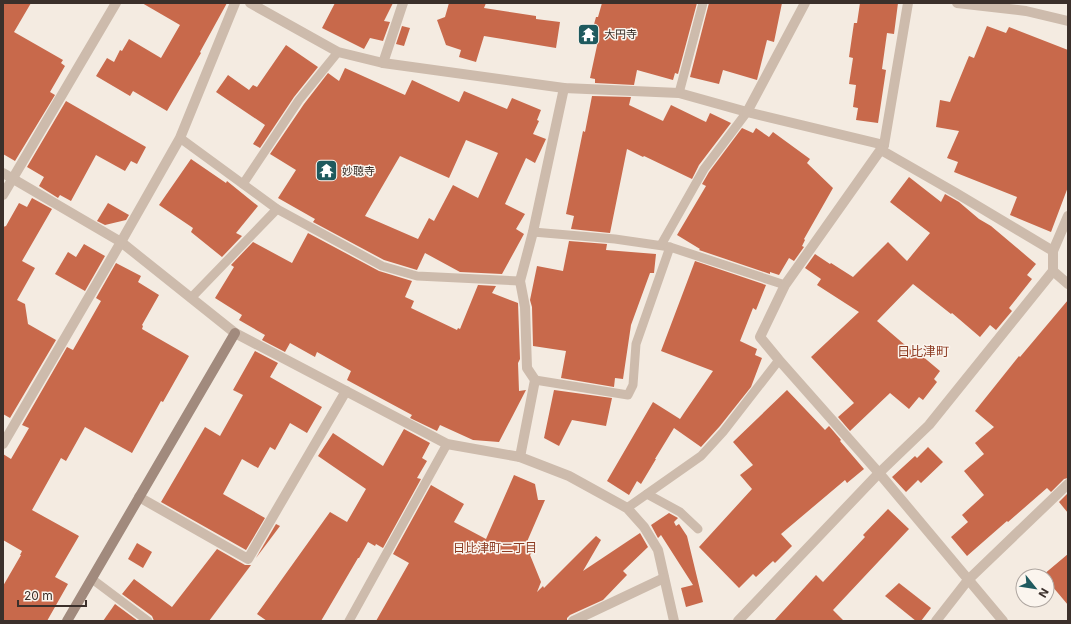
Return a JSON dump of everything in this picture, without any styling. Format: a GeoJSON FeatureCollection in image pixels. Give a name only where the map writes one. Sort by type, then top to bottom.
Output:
{"type":"FeatureCollection","features":[{"type":"Feature","properties":{"kind":"street"},"geometry":{"type":"LineString","coordinates":[[3,195],[116,3]]}},
{"type":"Feature","properties":{"kind":"street"},"geometry":{"type":"LineString","coordinates":[[3,444],[180,138],[235,3]]}},
{"type":"Feature","properties":{"kind":"street"},"geometry":{"type":"LineString","coordinates":[[250,3],[338,52],[383,63],[564,88],[678,94],[882,148],[1053,252]]}},
{"type":"Feature","properties":{"kind":"street"},"geometry":{"type":"LineString","coordinates":[[383,63],[403,3]]}},
{"type":"Feature","properties":{"kind":"street"},"geometry":{"type":"LineString","coordinates":[[747,112],[805,3]]}},
{"type":"Feature","properties":{"kind":"street"},"geometry":{"type":"LineString","coordinates":[[908,3],[882,148],[786,285],[760,337],[778,360],[879,473],[1003,621]]}},
{"type":"Feature","properties":{"kind":"street"},"geometry":{"type":"LineString","coordinates":[[957,3],[1026,11],[1068,21]]}},
{"type":"Feature","properties":{"kind":"street"},"geometry":{"type":"LineString","coordinates":[[520,457],[535,380],[527,368],[525,307],[520,281],[533,232],[564,88]]}},
{"type":"Feature","properties":{"kind":"street"},"geometry":{"type":"LineString","coordinates":[[3,173],[121,242],[235,333],[447,444],[520,457],[570,476],[627,508],[644,527],[658,550],[674,621]]}},
{"type":"Feature","properties":{"kind":"street"},"geometry":{"type":"LineString","coordinates":[[738,621],[879,473],[929,425],[1053,271],[1053,252],[1068,216]]}},
{"type":"Feature","properties":{"kind":"street"},"geometry":{"type":"LineString","coordinates":[[1053,271],[1068,284]]}},
{"type":"Feature","properties":{"kind":"street"},"geometry":{"type":"LineString","coordinates":[[67,621],[235,333]]}},
{"type":"Feature","properties":{"kind":"street"},"geometry":{"type":"LineString","coordinates":[[140,497],[248,560],[346,391]]}},
{"type":"Feature","properties":{"kind":"street"},"geometry":{"type":"LineString","coordinates":[[936,621],[968,580],[1068,484]]}},
{"type":"Feature","properties":{"kind":"street"},"geometry":{"type":"LineString","coordinates":[[573,621],[664,578]]}},
{"type":"Feature","properties":{"kind":"lane"},"geometry":{"type":"LineString","coordinates":[[678,94],[702,3]]}},
{"type":"Feature","properties":{"kind":"lane"},"geometry":{"type":"LineString","coordinates":[[243,184],[299,100],[338,52]]}},
{"type":"Feature","properties":{"kind":"lane"},"geometry":{"type":"LineString","coordinates":[[535,380],[628,395],[633,385],[636,344],[665,246],[704,169],[747,112]]}},
{"type":"Feature","properties":{"kind":"lane"},"geometry":{"type":"LineString","coordinates":[[180,138],[277,209],[382,266],[417,276],[520,281]]}},
{"type":"Feature","properties":{"kind":"lane"},"geometry":{"type":"LineString","coordinates":[[192,298],[277,209]]}},
{"type":"Feature","properties":{"kind":"lane"},"geometry":{"type":"LineString","coordinates":[[533,232],[615,239],[665,246],[786,285]]}},
{"type":"Feature","properties":{"kind":"lane"},"geometry":{"type":"LineString","coordinates":[[627,508],[701,456],[723,432],[778,360]]}},
{"type":"Feature","properties":{"kind":"lane"},"geometry":{"type":"LineString","coordinates":[[349,621],[447,444]]}},
{"type":"Feature","properties":{"kind":"lane"},"geometry":{"type":"LineString","coordinates":[[647,494],[680,512],[698,529]]}},
{"type":"Feature","properties":{"kind":"lane"},"geometry":{"type":"LineString","coordinates":[[92,579],[148,621]]}},
{"type":"Feature","properties":{"kind":"building"},"geometry":{"type":"Polygon","coordinates":[[[3,3],[31,3],[14,32],[63,60],[61,63],[65,66],[50,92],[55,95],[15,161],[3,154],[3,3]]]}},
{"type":"Feature","properties":{"kind":"building"},"geometry":{"type":"Polygon","coordinates":[[[142,3],[227,3],[200,52],[201,53],[167,111],[133,91],[130,96],[96,76],[107,58],[114,62],[120,50],[122,51],[129,39],[161,58],[180,25],[142,3]]]}},
{"type":"Feature","properties":{"kind":"building"},"geometry":{"type":"Polygon","coordinates":[[[335,3],[393,3],[384,21],[390,22],[383,41],[370,38],[364,49],[322,28],[335,3]]]}},
{"type":"Feature","properties":{"kind":"building"},"geometry":{"type":"Polygon","coordinates":[[[449,3],[486,3],[484,8],[536,16],[536,19],[560,22],[556,48],[484,36],[476,62],[459,57],[461,50],[446,45],[437,20],[445,17],[449,3]]]}},
{"type":"Feature","properties":{"kind":"building"},"geometry":{"type":"Polygon","coordinates":[[[602,3],[697,3],[678,74],[675,73],[673,80],[637,70],[634,85],[595,83],[595,79],[590,78],[598,41],[590,39],[596,17],[598,17],[602,3]]]}},
{"type":"Feature","properties":{"kind":"building"},"geometry":{"type":"Polygon","coordinates":[[[709,3],[782,3],[774,42],[767,40],[757,80],[723,70],[719,84],[690,77],[709,3]]]}},
{"type":"Feature","properties":{"kind":"building"},"geometry":{"type":"Polygon","coordinates":[[[860,3],[898,3],[894,34],[887,33],[882,69],[886,70],[878,123],[856,120],[858,108],[853,107],[856,85],[849,84],[853,58],[849,57],[854,23],[857,23],[860,3]]]}},
{"type":"Feature","properties":{"kind":"building"},"geometry":{"type":"Polygon","coordinates":[[[402,26],[410,28],[404,46],[396,44],[402,26]]]}},
{"type":"Feature","properties":{"kind":"building"},"geometry":{"type":"Polygon","coordinates":[[[987,26],[1006,33],[1009,27],[1068,50],[1068,187],[1051,232],[1010,215],[1017,197],[954,172],[958,162],[947,158],[959,131],[936,127],[940,100],[950,102],[969,56],[974,58],[987,26]]]}},
{"type":"Feature","properties":{"kind":"building"},"geometry":{"type":"Polygon","coordinates":[[[286,45],[318,67],[294,97],[260,148],[253,144],[265,125],[216,92],[228,75],[249,90],[253,85],[257,87],[286,45]]]}},
{"type":"Feature","properties":{"kind":"building"},"geometry":{"type":"Polygon","coordinates":[[[345,68],[405,95],[412,80],[459,102],[464,91],[507,109],[512,98],[541,110],[537,120],[539,121],[533,134],[546,139],[535,163],[526,158],[505,204],[525,214],[516,229],[524,234],[502,274],[460,272],[425,253],[417,270],[384,260],[313,222],[315,219],[278,198],[296,170],[270,154],[304,104],[328,73],[339,81],[345,68]],[[466,140],[449,178],[400,156],[365,216],[418,239],[429,218],[434,221],[453,185],[478,198],[498,153],[466,140]]]}},
{"type":"Feature","properties":{"kind":"building"},"geometry":{"type":"Polygon","coordinates":[[[592,96],[631,97],[629,105],[663,121],[671,105],[706,122],[710,113],[731,123],[699,165],[692,179],[627,149],[610,233],[571,229],[574,216],[566,214],[583,131],[585,132],[592,96]]]}},
{"type":"Feature","properties":{"kind":"building"},"geometry":{"type":"Polygon","coordinates":[[[66,101],[146,147],[137,164],[131,161],[125,171],[96,155],[71,201],[60,195],[58,198],[39,186],[44,177],[27,167],[66,101]]]}},
{"type":"Feature","properties":{"kind":"building"},"geometry":{"type":"Polygon","coordinates":[[[742,128],[753,133],[756,128],[769,137],[773,132],[810,159],[807,163],[833,188],[804,239],[805,240],[802,246],[804,247],[794,261],[789,258],[779,275],[770,272],[770,274],[699,250],[700,249],[677,235],[706,186],[702,184],[709,172],[742,128]]]}},
{"type":"Feature","properties":{"kind":"building"},"geometry":{"type":"Polygon","coordinates":[[[191,159],[226,183],[227,181],[258,206],[236,233],[242,236],[222,257],[191,232],[193,228],[159,205],[191,159]]]}},
{"type":"Feature","properties":{"kind":"building"},"geometry":{"type":"Polygon","coordinates":[[[909,177],[941,202],[945,194],[959,202],[979,219],[991,226],[1036,264],[1027,275],[1032,279],[1009,308],[1012,311],[996,330],[990,325],[980,337],[952,313],[951,314],[913,284],[877,321],[919,357],[921,355],[940,371],[934,379],[937,382],[923,400],[919,397],[909,409],[890,393],[850,431],[838,417],[854,403],[811,357],[859,312],[817,285],[821,279],[805,268],[815,254],[853,277],[888,242],[907,261],[930,233],[890,202],[909,177]]]}},
{"type":"Feature","properties":{"kind":"building"},"geometry":{"type":"Polygon","coordinates":[[[32,198],[52,209],[22,261],[35,268],[17,300],[25,304],[28,324],[56,340],[10,418],[3,414],[3,227],[6,226],[19,203],[27,207],[32,198]]]}},
{"type":"Feature","properties":{"kind":"building"},"geometry":{"type":"Polygon","coordinates":[[[108,203],[129,215],[126,220],[105,225],[97,221],[108,203]]]}},
{"type":"Feature","properties":{"kind":"building"},"geometry":{"type":"Polygon","coordinates":[[[308,233],[379,271],[412,281],[405,297],[414,301],[411,308],[457,330],[458,328],[460,329],[478,285],[496,286],[492,293],[518,303],[520,359],[518,363],[519,391],[526,390],[499,442],[473,440],[440,425],[437,431],[410,418],[412,415],[347,380],[351,371],[317,352],[315,357],[290,343],[285,352],[262,340],[265,335],[239,320],[242,315],[215,298],[234,267],[231,265],[253,242],[292,263],[308,233]]]}},
{"type":"Feature","properties":{"kind":"building"},"geometry":{"type":"Polygon","coordinates":[[[569,241],[607,244],[606,250],[656,254],[654,273],[650,273],[631,325],[623,379],[615,378],[614,387],[561,378],[566,351],[533,346],[532,307],[530,300],[537,266],[563,271],[569,241]]]}},
{"type":"Feature","properties":{"kind":"building"},"geometry":{"type":"Polygon","coordinates":[[[84,244],[105,256],[85,291],[55,274],[68,252],[76,257],[84,244]]]}},
{"type":"Feature","properties":{"kind":"building"},"geometry":{"type":"Polygon","coordinates":[[[695,261],[766,285],[756,310],[753,308],[740,341],[757,349],[755,355],[762,358],[751,387],[701,447],[674,428],[641,484],[637,481],[629,495],[607,481],[653,402],[680,419],[713,371],[661,351],[695,261]]]}},
{"type":"Feature","properties":{"kind":"building"},"geometry":{"type":"Polygon","coordinates":[[[116,263],[141,276],[138,282],[159,295],[142,325],[142,329],[189,356],[163,402],[161,401],[132,453],[85,427],[66,461],[61,458],[32,510],[79,536],[55,577],[68,584],[47,621],[3,621],[3,586],[22,551],[3,540],[3,454],[11,459],[29,428],[22,425],[67,347],[73,350],[101,301],[96,298],[116,263]]]}},
{"type":"Feature","properties":{"kind":"building"},"geometry":{"type":"Polygon","coordinates":[[[1068,300],[1068,478],[1064,479],[1051,492],[1047,488],[967,556],[951,537],[968,522],[962,515],[984,495],[964,471],[984,454],[975,443],[994,427],[975,411],[1019,356],[1020,357],[1068,300]]]}},
{"type":"Feature","properties":{"kind":"building"},"geometry":{"type":"Polygon","coordinates":[[[255,351],[278,363],[270,377],[322,407],[307,433],[290,423],[275,450],[270,447],[258,468],[242,459],[223,494],[265,518],[246,550],[161,502],[205,427],[220,436],[243,395],[233,390],[255,351]]]}},
{"type":"Feature","properties":{"kind":"building"},"geometry":{"type":"Polygon","coordinates":[[[554,390],[612,398],[606,426],[572,420],[559,446],[544,438],[554,390]]]}},
{"type":"Feature","properties":{"kind":"building"},"geometry":{"type":"Polygon","coordinates":[[[787,390],[825,430],[829,426],[864,469],[847,483],[845,480],[781,534],[792,546],[775,563],[773,561],[756,577],[753,574],[739,588],[699,547],[752,489],[740,475],[753,465],[733,442],[787,390]]]}},
{"type":"Feature","properties":{"kind":"building"},"geometry":{"type":"Polygon","coordinates":[[[404,429],[430,443],[422,458],[427,461],[417,478],[421,479],[383,548],[368,542],[321,621],[267,621],[257,614],[330,512],[347,522],[366,489],[318,456],[333,433],[383,466],[404,429]]]}},
{"type":"Feature","properties":{"kind":"building"},"geometry":{"type":"Polygon","coordinates":[[[928,447],[943,462],[921,483],[918,480],[906,492],[892,477],[915,456],[917,458],[928,447]]]}},
{"type":"Feature","properties":{"kind":"building"},"geometry":{"type":"Polygon","coordinates":[[[514,475],[535,484],[538,500],[545,500],[526,544],[534,550],[530,555],[541,582],[537,592],[543,586],[544,588],[596,536],[601,540],[583,571],[640,533],[648,547],[623,571],[627,575],[603,600],[570,615],[567,618],[567,621],[376,621],[409,563],[393,554],[431,485],[464,504],[454,522],[486,539],[514,475]]]}},
{"type":"Feature","properties":{"kind":"building"},"geometry":{"type":"Polygon","coordinates":[[[1068,493],[1068,513],[1059,502],[1068,493]]]}},
{"type":"Feature","properties":{"kind":"building"},"geometry":{"type":"Polygon","coordinates":[[[888,509],[909,529],[833,610],[844,621],[774,621],[816,575],[823,582],[865,537],[863,535],[888,509]]]}},
{"type":"Feature","properties":{"kind":"building"},"geometry":{"type":"Polygon","coordinates":[[[669,513],[678,518],[674,522],[676,526],[679,524],[687,536],[703,602],[686,607],[681,588],[693,585],[661,535],[658,538],[651,525],[669,513]]]}},
{"type":"Feature","properties":{"kind":"building"},"geometry":{"type":"Polygon","coordinates":[[[276,524],[280,526],[256,558],[276,524]]]}},
{"type":"Feature","properties":{"kind":"building"},"geometry":{"type":"Polygon","coordinates":[[[137,543],[152,552],[143,568],[128,559],[137,543]]]}},
{"type":"Feature","properties":{"kind":"building"},"geometry":{"type":"Polygon","coordinates":[[[217,549],[245,565],[251,565],[209,621],[154,621],[152,616],[122,594],[134,579],[172,607],[217,549]]]}},
{"type":"Feature","properties":{"kind":"building"},"geometry":{"type":"Polygon","coordinates":[[[1068,554],[1068,605],[1055,590],[1055,568],[1051,568],[1068,554]]]}},
{"type":"Feature","properties":{"kind":"building"},"geometry":{"type":"Polygon","coordinates":[[[899,583],[931,608],[921,621],[916,621],[885,596],[899,583]]]}},
{"type":"Feature","properties":{"kind":"building"},"geometry":{"type":"Polygon","coordinates":[[[115,604],[138,621],[103,621],[115,604]]]}},
{"type":"Feature","properties":{"kind":"place","name":"大円寺"},"geometry":{"type":"Point","coordinates":[589,34]}},
{"type":"Feature","properties":{"kind":"place","name":"妙聴寺"},"geometry":{"type":"Point","coordinates":[327,171]}},
{"type":"Feature","properties":{"kind":"district","name":"日比津町"},"geometry":{"type":"Point","coordinates":[923,351]}},
{"type":"Feature","properties":{"kind":"district","name":"日比津町二丁目"},"geometry":{"type":"Point","coordinates":[495,547]}}]}
